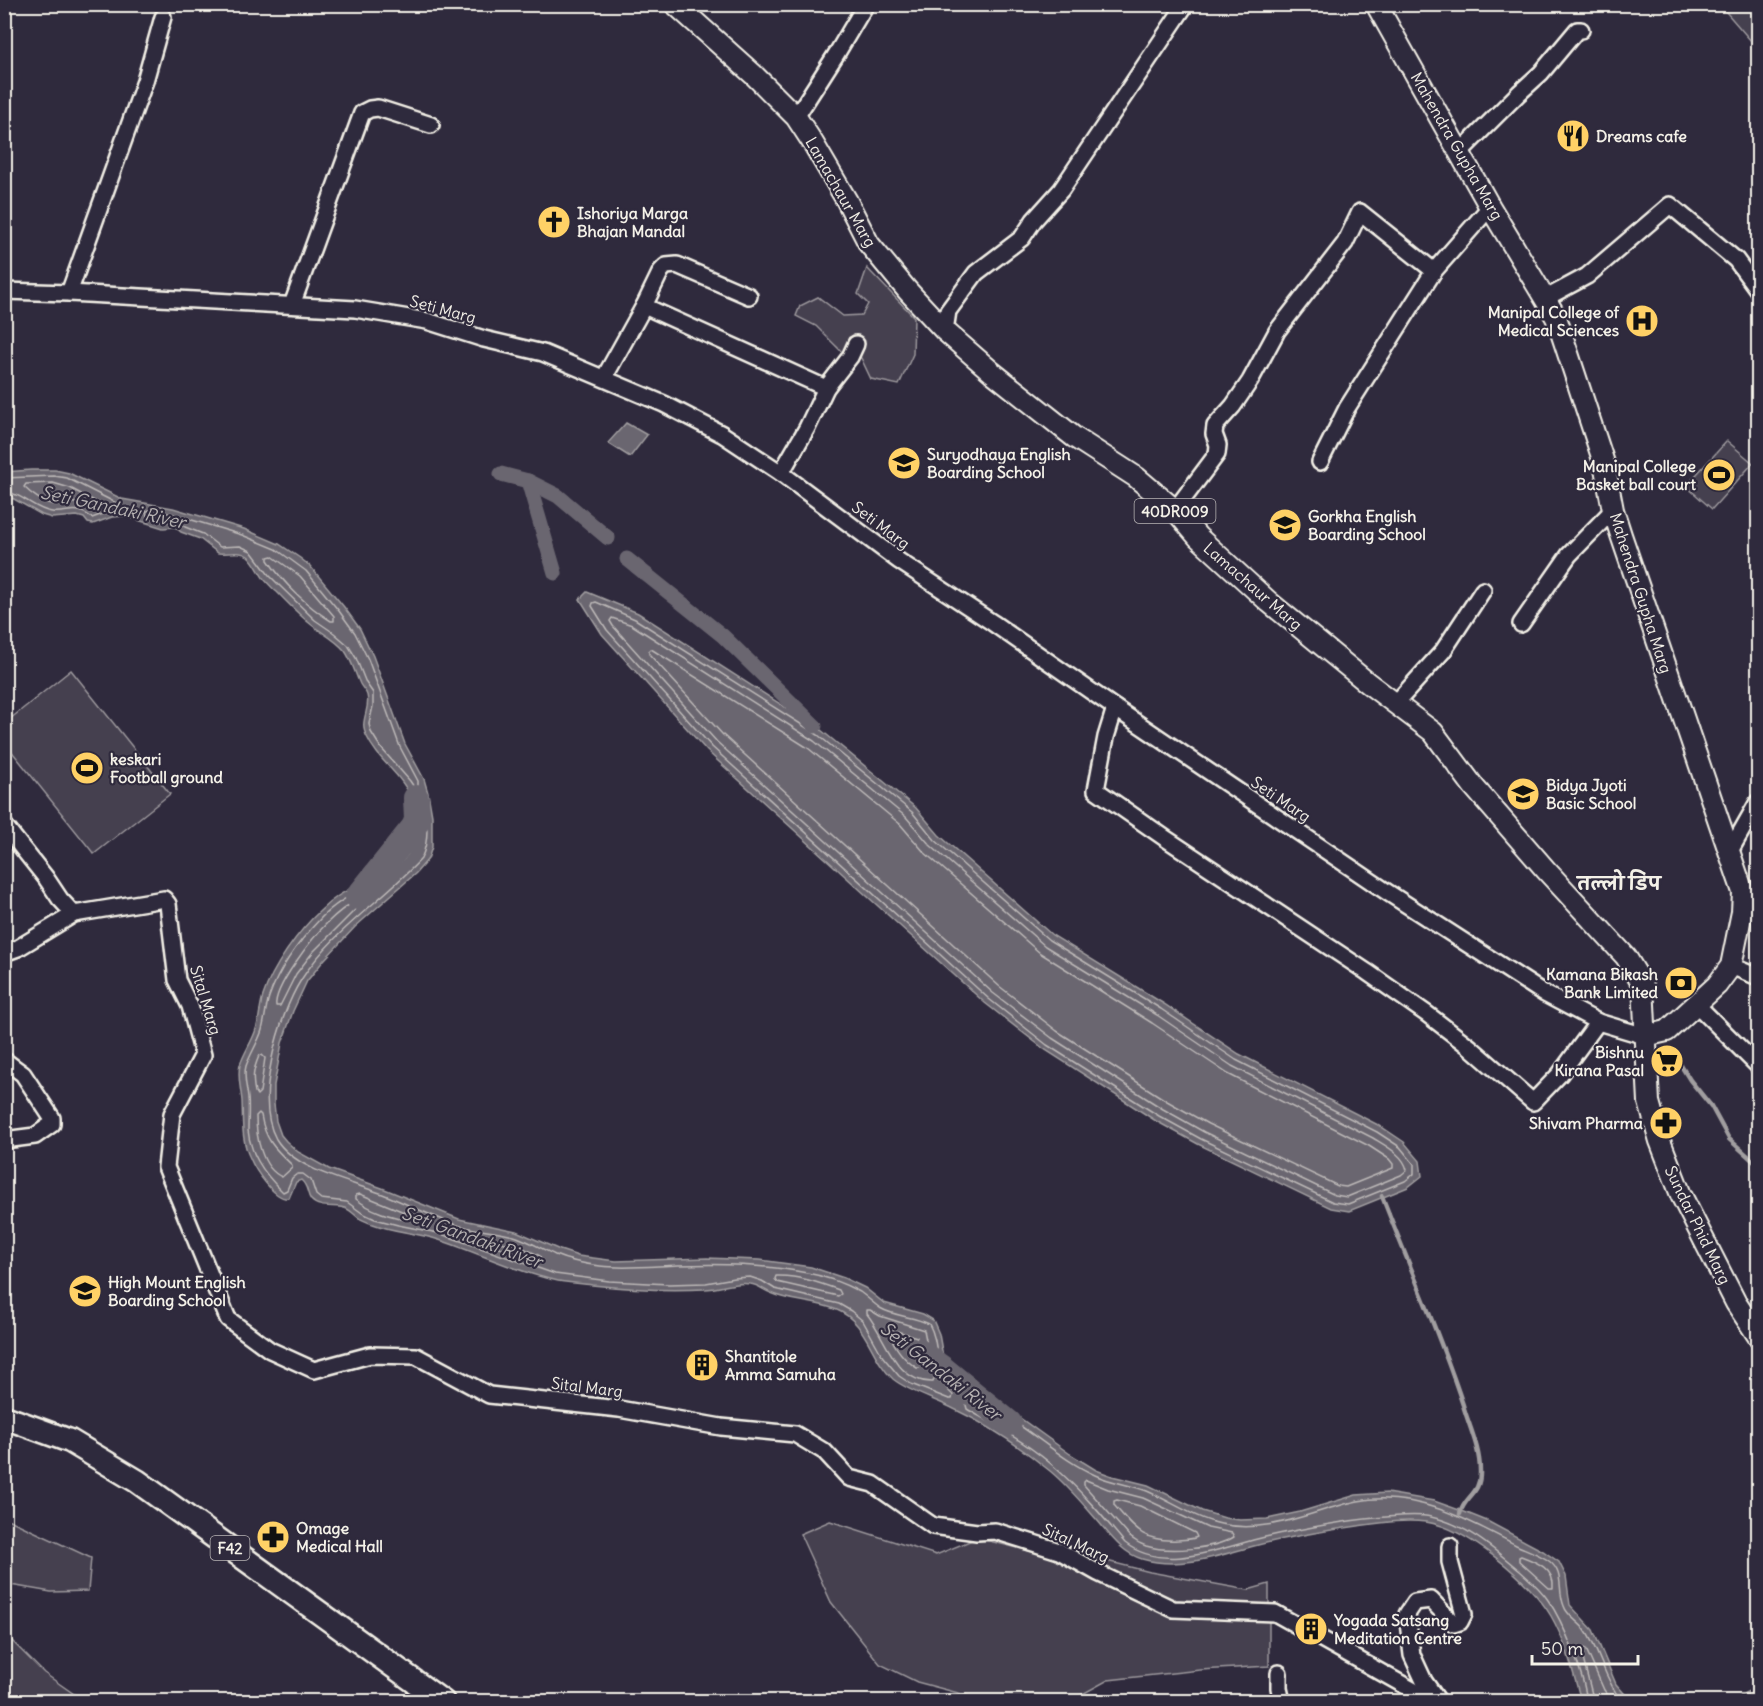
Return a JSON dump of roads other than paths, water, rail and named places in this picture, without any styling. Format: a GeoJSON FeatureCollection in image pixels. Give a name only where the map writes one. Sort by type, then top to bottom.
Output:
{"type":"FeatureCollection","features":[{"type":"Feature","properties":{"kind":"highway","name":"F42"},"geometry":{"type":"LineString","coordinates":[[6,1414],[70,1442],[137,1481],[443,1701]]}},
{"type":"Feature","properties":{"kind":"main road","name":"Mahendra Gupha Marg"},"geometry":{"type":"LineString","coordinates":[[1376,4],[1490,207],[1556,317],[1600,453],[1613,510],[1743,892],[1742,912],[1731,966],[1717,985],[1667,1031],[1645,1036]]}},
{"type":"Feature","properties":{"kind":"main road","name":"Lamachaur Marg"},"geometry":{"type":"LineString","coordinates":[[686,9],[796,117],[847,201],[869,244],[945,331],[992,372],[1074,437],[1136,477],[1175,510],[1198,537],[1269,602],[1368,683],[1433,732],[1489,804],[1626,957],[1643,985],[1645,1036]]}},
{"type":"Feature","properties":{"kind":"main road","name":"Sundar Phid Marg"},"geometry":{"type":"LineString","coordinates":[[1645,1036],[1649,1102],[1660,1141],[1681,1195],[1736,1303],[1758,1336]]}},
{"type":"Feature","properties":{"kind":"street"},"geometry":{"type":"LineString","coordinates":[[796,117],[866,4]]}},
{"type":"Feature","properties":{"kind":"street"},"geometry":{"type":"LineString","coordinates":[[945,331],[948,311],[976,273],[1022,238],[1034,220],[1062,189],[1186,4]]}},
{"type":"Feature","properties":{"kind":"street"},"geometry":{"type":"LineString","coordinates":[[69,293],[145,81],[163,17]]}},
{"type":"Feature","properties":{"kind":"street"},"geometry":{"type":"LineString","coordinates":[[1460,152],[1541,73],[1577,30],[1581,30]]}},
{"type":"Feature","properties":{"kind":"street"},"geometry":{"type":"LineString","coordinates":[[292,305],[362,113],[378,108],[431,125]]}},
{"type":"Feature","properties":{"kind":"street"},"geometry":{"type":"LineString","coordinates":[[1546,298],[1587,276],[1670,205],[1736,260],[1758,290]]}},
{"type":"Feature","properties":{"kind":"street"},"geometry":{"type":"LineString","coordinates":[[1320,462],[1347,408],[1434,272],[1490,207]]}},
{"type":"Feature","properties":{"kind":"street"},"geometry":{"type":"LineString","coordinates":[[1175,510],[1217,454],[1215,426],[1233,406],[1250,381],[1277,331],[1345,243],[1360,212],[1434,272]]}},
{"type":"Feature","properties":{"kind":"street"},"geometry":{"type":"LineString","coordinates":[[604,378],[661,271],[666,266],[677,265],[749,296]]}},
{"type":"Feature","properties":{"kind":"street","name":"Seti Marg"},"geometry":{"type":"LineString","coordinates":[[4,291],[355,309],[427,321],[484,339],[543,353],[664,404],[722,434],[781,473],[899,561],[1387,892],[1545,994],[1598,1022],[1645,1036]]}},
{"type":"Feature","properties":{"kind":"street"},"geometry":{"type":"LineString","coordinates":[[644,306],[826,388]]}},
{"type":"Feature","properties":{"kind":"street"},"geometry":{"type":"LineString","coordinates":[[781,473],[807,428],[826,388],[850,357],[856,344]]}},
{"type":"Feature","properties":{"kind":"street"},"geometry":{"type":"LineString","coordinates":[[1521,624],[1569,555],[1613,510]]}},
{"type":"Feature","properties":{"kind":"street"},"geometry":{"type":"LineString","coordinates":[[1396,703],[1443,651],[1484,590]]}},
{"type":"Feature","properties":{"kind":"street"},"geometry":{"type":"LineString","coordinates":[[1115,708],[1106,737],[1096,790],[1427,1014],[1470,1047],[1533,1102],[1560,1074],[1598,1022]]}},
{"type":"Feature","properties":{"kind":"street"},"geometry":{"type":"LineString","coordinates":[[1730,851],[1758,802]]}},
{"type":"Feature","properties":{"kind":"street"},"geometry":{"type":"LineString","coordinates":[[4,825],[74,914],[18,948],[4,953]]}},
{"type":"Feature","properties":{"kind":"street"},"geometry":{"type":"LineString","coordinates":[[1742,912],[1758,893]]}},
{"type":"Feature","properties":{"kind":"street","name":"Sital Marg"},"geometry":{"type":"LineString","coordinates":[[74,914],[164,899],[168,904],[177,980],[190,1006],[203,1055],[172,1114],[166,1167],[228,1319],[270,1350],[314,1370],[370,1355],[416,1356],[489,1395],[619,1409],[721,1427],[795,1434],[825,1452],[849,1478],[873,1484],[933,1526],[977,1532],[995,1531],[1059,1551],[1098,1573],[1173,1609],[1275,1613],[1434,1701]]}},
{"type":"Feature","properties":{"kind":"street"},"geometry":{"type":"LineString","coordinates":[[1731,966],[1758,977]]}},
{"type":"Feature","properties":{"kind":"street"},"geometry":{"type":"LineString","coordinates":[[1696,1004],[1758,1066]]}},
{"type":"Feature","properties":{"kind":"street"},"geometry":{"type":"LineString","coordinates":[[4,1060],[22,1074],[52,1118],[52,1124],[36,1136],[4,1140]]}},
{"type":"Feature","properties":{"kind":"street"},"geometry":{"type":"LineString","coordinates":[[1439,1701],[1424,1681],[1412,1655],[1407,1614],[1415,1602],[1431,1600],[1454,1624],[1460,1622],[1464,1614],[1450,1562],[1450,1546]]}},
{"type":"Feature","properties":{"kind":"street"},"geometry":{"type":"LineString","coordinates":[[1279,1673],[1282,1701]]}},
{"type":"Feature","properties":{"kind":"water"},"geometry":{"type":"Polygon","coordinates":[[[626,423],[647,435],[630,457],[608,443],[626,423]]]}},
{"type":"Feature","properties":{"kind":"water"},"geometry":{"type":"Polygon","coordinates":[[[55,470],[69,473],[122,499],[173,508],[244,529],[279,544],[300,558],[310,566],[360,629],[373,656],[405,744],[424,779],[432,816],[432,847],[428,859],[416,873],[355,927],[307,981],[282,1043],[274,1085],[276,1121],[281,1135],[298,1152],[329,1169],[459,1219],[516,1231],[578,1256],[616,1261],[707,1258],[760,1260],[811,1267],[844,1278],[865,1288],[884,1303],[923,1314],[933,1320],[939,1334],[947,1379],[956,1390],[1017,1416],[1096,1470],[1148,1485],[1202,1511],[1240,1520],[1267,1519],[1300,1512],[1356,1495],[1387,1493],[1434,1501],[1487,1521],[1559,1562],[1566,1576],[1570,1605],[1593,1630],[1616,1684],[1631,1701],[1581,1701],[1561,1636],[1542,1602],[1529,1587],[1496,1558],[1460,1534],[1442,1526],[1418,1521],[1401,1521],[1293,1537],[1198,1560],[1170,1563],[1142,1559],[1122,1548],[1062,1482],[1028,1453],[979,1422],[893,1379],[855,1323],[837,1310],[779,1296],[756,1285],[744,1283],[711,1289],[663,1290],[559,1281],[525,1272],[439,1240],[372,1224],[343,1208],[319,1205],[311,1200],[301,1180],[296,1182],[289,1198],[278,1195],[261,1177],[247,1151],[239,1078],[243,1056],[257,1028],[263,996],[279,962],[312,919],[334,899],[381,871],[400,855],[411,833],[412,801],[407,789],[366,735],[364,725],[368,705],[367,695],[345,651],[294,609],[264,579],[248,556],[238,553],[218,553],[200,539],[181,532],[175,527],[163,528],[125,516],[112,517],[93,524],[77,516],[52,518],[42,515],[14,499],[5,497],[5,472],[55,470]]]}},
{"type":"Feature","properties":{"kind":"water"},"geometry":{"type":"Polygon","coordinates":[[[587,592],[638,613],[821,730],[916,808],[939,835],[1052,935],[1164,1004],[1239,1054],[1380,1126],[1404,1142],[1420,1161],[1422,1176],[1408,1187],[1349,1211],[1331,1208],[1198,1144],[1156,1121],[1044,1049],[985,1003],[707,751],[602,634],[580,599],[587,592]]]}},
{"type":"Feature","properties":{"kind":"water"},"geometry":{"type":"Polygon","coordinates":[[[1758,1687],[1758,1701],[1734,1701],[1745,1693],[1758,1687]]]}},
{"type":"Feature","properties":{"kind":"waterway"},"geometry":{"type":"LineString","coordinates":[[501,474],[528,481],[555,573]]}},
{"type":"Feature","properties":{"kind":"waterway"},"geometry":{"type":"LineString","coordinates":[[528,481],[558,496],[608,538]]}},
{"type":"Feature","properties":{"kind":"waterway"},"geometry":{"type":"LineString","coordinates":[[627,559],[723,636],[815,726]]}},
{"type":"Feature","properties":{"kind":"waterway","name":"Seti Gandaki River"},"geometry":{"type":"LineString","coordinates":[[358,897],[414,827],[417,820],[416,798]]}},
{"type":"Feature","properties":{"kind":"waterway"},"geometry":{"type":"LineString","coordinates":[[1672,1051],[1690,1080],[1711,1106],[1729,1139],[1758,1165]]}},
{"type":"Feature","properties":{"kind":"waterway"},"geometry":{"type":"LineString","coordinates":[[1382,1196],[1454,1379],[1480,1462],[1478,1485],[1460,1514]]}},
{"type":"Feature","properties":{"kind":"waterway","name":"Seti Gandaki River"},"geometry":{"type":"LineString","coordinates":[[918,1351],[1009,1423]]}},
{"type":"Feature","properties":{"kind":"place","name":"Dreams cafe"},"geometry":{"type":"Point","coordinates":[1573,136]}},
{"type":"Feature","properties":{"kind":"place","name":"Ishoriya Marga Bhajan Mandal"},"geometry":{"type":"Point","coordinates":[554,222]}},
{"type":"Feature","properties":{"kind":"place","name":"Manipal College of Medical Sciences"},"geometry":{"type":"Point","coordinates":[1642,321]}},
{"type":"Feature","properties":{"kind":"place","name":"Suryodhaya English Boarding School"},"geometry":{"type":"Point","coordinates":[904,463]}},
{"type":"Feature","properties":{"kind":"place","name":"Manipal College Basket ball court"},"geometry":{"type":"Point","coordinates":[1719,475]}},
{"type":"Feature","properties":{"kind":"place","name":"Gorkha English Boarding School"},"geometry":{"type":"Point","coordinates":[1285,525]}},
{"type":"Feature","properties":{"kind":"place","name":"keskari Football ground"},"geometry":{"type":"Point","coordinates":[87,768]}},
{"type":"Feature","properties":{"kind":"place","name":"Bidya Jyoti Basic School"},"geometry":{"type":"Point","coordinates":[1523,794]}},
{"type":"Feature","properties":{"kind":"place","name":"Kamana Bikash Bank Limited"},"geometry":{"type":"Point","coordinates":[1681,983]}},
{"type":"Feature","properties":{"kind":"place","name":"Bishnu Kirana Pasal"},"geometry":{"type":"Point","coordinates":[1667,1061]}},
{"type":"Feature","properties":{"kind":"place","name":"Shivam Pharma"},"geometry":{"type":"Point","coordinates":[1666,1123]}},
{"type":"Feature","properties":{"kind":"place","name":"High Mount English Boarding School"},"geometry":{"type":"Point","coordinates":[85,1291]}},
{"type":"Feature","properties":{"kind":"place","name":"Shantitole Amma Samuha"},"geometry":{"type":"Point","coordinates":[702,1365]}},
{"type":"Feature","properties":{"kind":"place","name":"Omage Medical Hall"},"geometry":{"type":"Point","coordinates":[273,1537]}},
{"type":"Feature","properties":{"kind":"place","name":"Yogada Satsang Meditation Centre"},"geometry":{"type":"Point","coordinates":[1311,1629]}},
{"type":"Feature","properties":{"kind":"district","name":"तल्लो डिप"},"geometry":{"type":"Point","coordinates":[1619,883]}}]}
